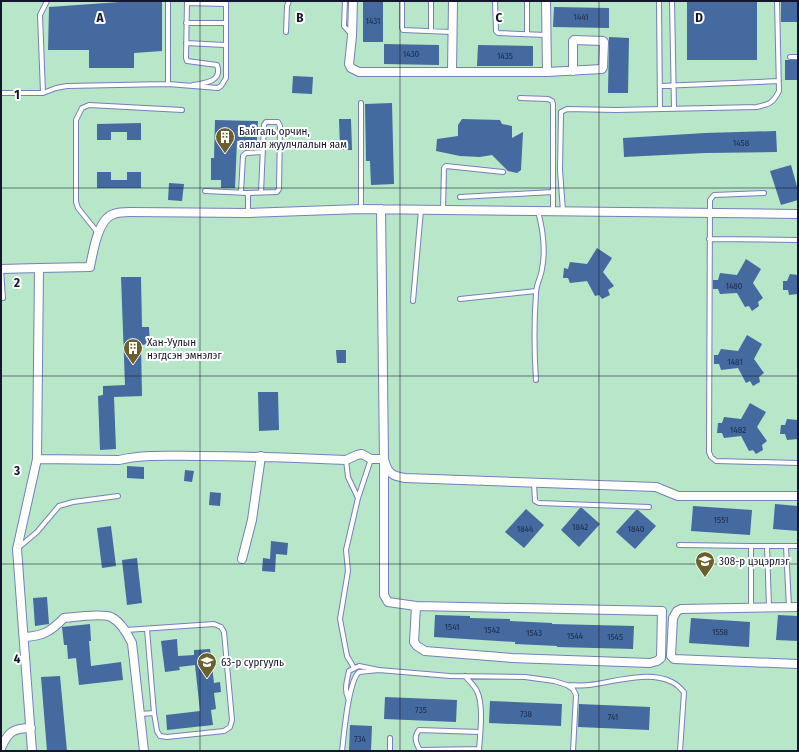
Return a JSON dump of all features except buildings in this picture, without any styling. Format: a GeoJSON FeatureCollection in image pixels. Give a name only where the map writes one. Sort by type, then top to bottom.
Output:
{"type":"FeatureCollection","features":[{"type":"Feature","properties":{"kind":"street"},"geometry":{"type":"LineString","coordinates":[[354,1],[349,64],[354,71],[547,72],[602,69],[603,40],[574,40],[573,70]]}},
{"type":"Feature","properties":{"kind":"street"},"geometry":{"type":"LineString","coordinates":[[452,72],[453,1]]}},
{"type":"Feature","properties":{"kind":"street"},"geometry":{"type":"LineString","coordinates":[[546,1],[547,72]]}},
{"type":"Feature","properties":{"kind":"street"},"geometry":{"type":"LineString","coordinates":[[381,209],[384,595],[388,602],[416,606],[662,611],[661,658],[650,663],[512,658],[425,651],[414,642],[416,606]]}},
{"type":"Feature","properties":{"kind":"street"},"geometry":{"type":"LineString","coordinates":[[1,269],[90,267],[98,233],[103,223],[113,214],[130,212],[248,213],[381,209],[798,214]]}},
{"type":"Feature","properties":{"kind":"street"},"geometry":{"type":"LineString","coordinates":[[32,751],[16,549],[37,459],[39,268]]}},
{"type":"Feature","properties":{"kind":"street"},"geometry":{"type":"LineString","coordinates":[[37,459],[119,460],[130,457],[154,456],[261,456],[346,460],[362,454],[371,459],[384,459]]}},
{"type":"Feature","properties":{"kind":"street"},"geometry":{"type":"LineString","coordinates":[[242,559],[252,520],[261,456]]}},
{"type":"Feature","properties":{"kind":"street"},"geometry":{"type":"LineString","coordinates":[[384,459],[386,468],[397,477],[656,487],[678,496],[798,496]]}},
{"type":"Feature","properties":{"kind":"street"},"geometry":{"type":"LineString","coordinates":[[798,607],[681,609],[677,611],[673,618],[671,656],[674,659],[798,664]]}},
{"type":"Feature","properties":{"kind":"street"},"geometry":{"type":"LineString","coordinates":[[24,637],[36,637],[46,633],[54,629],[64,618],[95,615],[110,616],[126,630],[132,643],[144,751]]}},
{"type":"Feature","properties":{"kind":"street"},"geometry":{"type":"LineString","coordinates":[[1,748],[5,739],[16,729],[31,728]]}},
{"type":"Feature","properties":{"kind":"lane"},"geometry":{"type":"LineString","coordinates":[[43,93],[40,15],[47,1]]}},
{"type":"Feature","properties":{"kind":"lane"},"geometry":{"type":"LineString","coordinates":[[168,1],[168,84]]}},
{"type":"Feature","properties":{"kind":"lane"},"geometry":{"type":"LineString","coordinates":[[286,32],[286,6],[289,1]]}},
{"type":"Feature","properties":{"kind":"lane"},"geometry":{"type":"LineString","coordinates":[[345,1],[344,26],[352,36]]}},
{"type":"Feature","properties":{"kind":"lane"},"geometry":{"type":"LineString","coordinates":[[402,1],[403,30],[452,32]]}},
{"type":"Feature","properties":{"kind":"lane"},"geometry":{"type":"LineString","coordinates":[[431,1],[431,32]]}},
{"type":"Feature","properties":{"kind":"lane"},"geometry":{"type":"LineString","coordinates":[[496,1],[496,31],[498,33],[546,35]]}},
{"type":"Feature","properties":{"kind":"lane"},"geometry":{"type":"LineString","coordinates":[[526,1],[528,34]]}},
{"type":"Feature","properties":{"kind":"lane"},"geometry":{"type":"LineString","coordinates":[[659,1],[660,108]]}},
{"type":"Feature","properties":{"kind":"lane"},"geometry":{"type":"LineString","coordinates":[[672,1],[674,108]]}},
{"type":"Feature","properties":{"kind":"lane"},"geometry":{"type":"LineString","coordinates":[[563,211],[560,170],[561,112],[567,109],[616,110],[757,107],[767,105],[774,100],[779,91],[777,1]]}},
{"type":"Feature","properties":{"kind":"lane"},"geometry":{"type":"LineString","coordinates":[[1,93],[43,93],[56,88],[68,86],[190,85],[210,82],[217,76],[217,64],[187,61],[186,58],[187,2],[226,3],[226,78],[218,88],[190,85]]}},
{"type":"Feature","properties":{"kind":"lane"},"geometry":{"type":"LineString","coordinates":[[186,23],[225,23]]}},
{"type":"Feature","properties":{"kind":"lane"},"geometry":{"type":"LineString","coordinates":[[186,43],[226,45]]}},
{"type":"Feature","properties":{"kind":"lane"},"geometry":{"type":"LineString","coordinates":[[790,57],[798,57]]}},
{"type":"Feature","properties":{"kind":"lane"},"geometry":{"type":"LineString","coordinates":[[660,86],[779,81]]}},
{"type":"Feature","properties":{"kind":"lane"},"geometry":{"type":"LineString","coordinates":[[520,98],[548,99],[552,101],[553,104],[552,211]]}},
{"type":"Feature","properties":{"kind":"lane"},"geometry":{"type":"LineString","coordinates":[[361,103],[361,209]]}},
{"type":"Feature","properties":{"kind":"lane"},"geometry":{"type":"LineString","coordinates":[[98,233],[78,208],[76,202],[76,120],[82,108],[88,105],[182,110]]}},
{"type":"Feature","properties":{"kind":"lane"},"geometry":{"type":"LineString","coordinates":[[205,191],[248,193],[277,192],[279,189],[280,126],[278,122],[266,122],[264,125],[261,192]]}},
{"type":"Feature","properties":{"kind":"lane"},"geometry":{"type":"LineString","coordinates":[[241,192],[244,156],[246,153],[263,152]]}},
{"type":"Feature","properties":{"kind":"lane"},"geometry":{"type":"LineString","coordinates":[[443,210],[444,168],[446,166],[504,172]]}},
{"type":"Feature","properties":{"kind":"lane"},"geometry":{"type":"LineString","coordinates":[[460,197],[553,192]]}},
{"type":"Feature","properties":{"kind":"lane"},"geometry":{"type":"LineString","coordinates":[[248,193],[248,213]]}},
{"type":"Feature","properties":{"kind":"lane"},"geometry":{"type":"LineString","coordinates":[[764,193],[714,195],[710,200],[709,452],[711,457],[716,461],[798,463]]}},
{"type":"Feature","properties":{"kind":"lane"},"geometry":{"type":"LineString","coordinates":[[413,300],[421,210]]}},
{"type":"Feature","properties":{"kind":"lane"},"geometry":{"type":"LineString","coordinates":[[536,380],[534,347],[536,291],[542,269],[544,251],[543,234],[538,211]]}},
{"type":"Feature","properties":{"kind":"lane"},"geometry":{"type":"LineString","coordinates":[[709,239],[798,240]]}},
{"type":"Feature","properties":{"kind":"lane"},"geometry":{"type":"LineString","coordinates":[[1,269],[3,298]]}},
{"type":"Feature","properties":{"kind":"lane"},"geometry":{"type":"LineString","coordinates":[[460,299],[536,291]]}},
{"type":"Feature","properties":{"kind":"lane"},"geometry":{"type":"LineString","coordinates":[[354,668],[347,656],[340,620],[348,571],[346,550],[358,498],[371,459]]}},
{"type":"Feature","properties":{"kind":"lane"},"geometry":{"type":"LineString","coordinates":[[346,460],[348,477],[358,498]]}},
{"type":"Feature","properties":{"kind":"lane"},"geometry":{"type":"LineString","coordinates":[[534,482],[535,501],[539,503],[649,507]]}},
{"type":"Feature","properties":{"kind":"lane"},"geometry":{"type":"LineString","coordinates":[[16,549],[37,532],[59,506],[73,502],[118,496]]}},
{"type":"Feature","properties":{"kind":"lane"},"geometry":{"type":"LineString","coordinates":[[679,545],[798,546]]}},
{"type":"Feature","properties":{"kind":"lane"},"geometry":{"type":"LineString","coordinates":[[751,546],[751,608]]}},
{"type":"Feature","properties":{"kind":"lane"},"geometry":{"type":"LineString","coordinates":[[766,546],[769,608]]}},
{"type":"Feature","properties":{"kind":"lane"},"geometry":{"type":"LineString","coordinates":[[786,546],[789,607]]}},
{"type":"Feature","properties":{"kind":"lane"},"geometry":{"type":"LineString","coordinates":[[126,630],[214,624],[221,627],[224,632],[232,720],[230,728],[224,731],[167,737],[160,736],[157,731],[154,713],[147,629]]}},
{"type":"Feature","properties":{"kind":"lane"},"geometry":{"type":"LineString","coordinates":[[348,698],[346,694],[346,681],[349,671],[359,666],[379,670]]}},
{"type":"Feature","properties":{"kind":"lane"},"geometry":{"type":"LineString","coordinates":[[342,751],[348,698],[356,675],[363,671],[379,670],[464,676],[525,677],[554,681],[567,685],[588,685],[642,677],[661,678],[676,684],[684,692],[680,751]]}},
{"type":"Feature","properties":{"kind":"lane"},"geometry":{"type":"LineString","coordinates":[[464,676],[477,690],[480,700],[480,732],[479,750],[420,750],[416,744],[415,737],[419,730],[480,732]]}},
{"type":"Feature","properties":{"kind":"lane"},"geometry":{"type":"LineString","coordinates":[[567,685],[576,695],[573,751]]}},
{"type":"Feature","properties":{"kind":"lane"},"geometry":{"type":"LineString","coordinates":[[140,714],[154,713]]}},
{"type":"Feature","properties":{"kind":"lane"},"geometry":{"type":"LineString","coordinates":[[390,738],[390,751]]}},
{"type":"Feature","properties":{"kind":"green space"},"geometry":{"type":"Polygon","coordinates":[[[1,1],[798,1],[798,751],[1,751],[1,1]]]}},
{"type":"Feature","properties":{"kind":"place","name":"Байгаль орчин, аялал жуулчлалын яам"},"geometry":{"type":"Point","coordinates":[225,154]}},
{"type":"Feature","properties":{"kind":"place","name":"Хан-Уулын нэгдсэн эмнэлэг"},"geometry":{"type":"Point","coordinates":[133,365]}},
{"type":"Feature","properties":{"kind":"place","name":"308-р цэцэрлэг"},"geometry":{"type":"Point","coordinates":[705,578]}},
{"type":"Feature","properties":{"kind":"place","name":"63-р сургууль"},"geometry":{"type":"Point","coordinates":[207,679]}}]}
